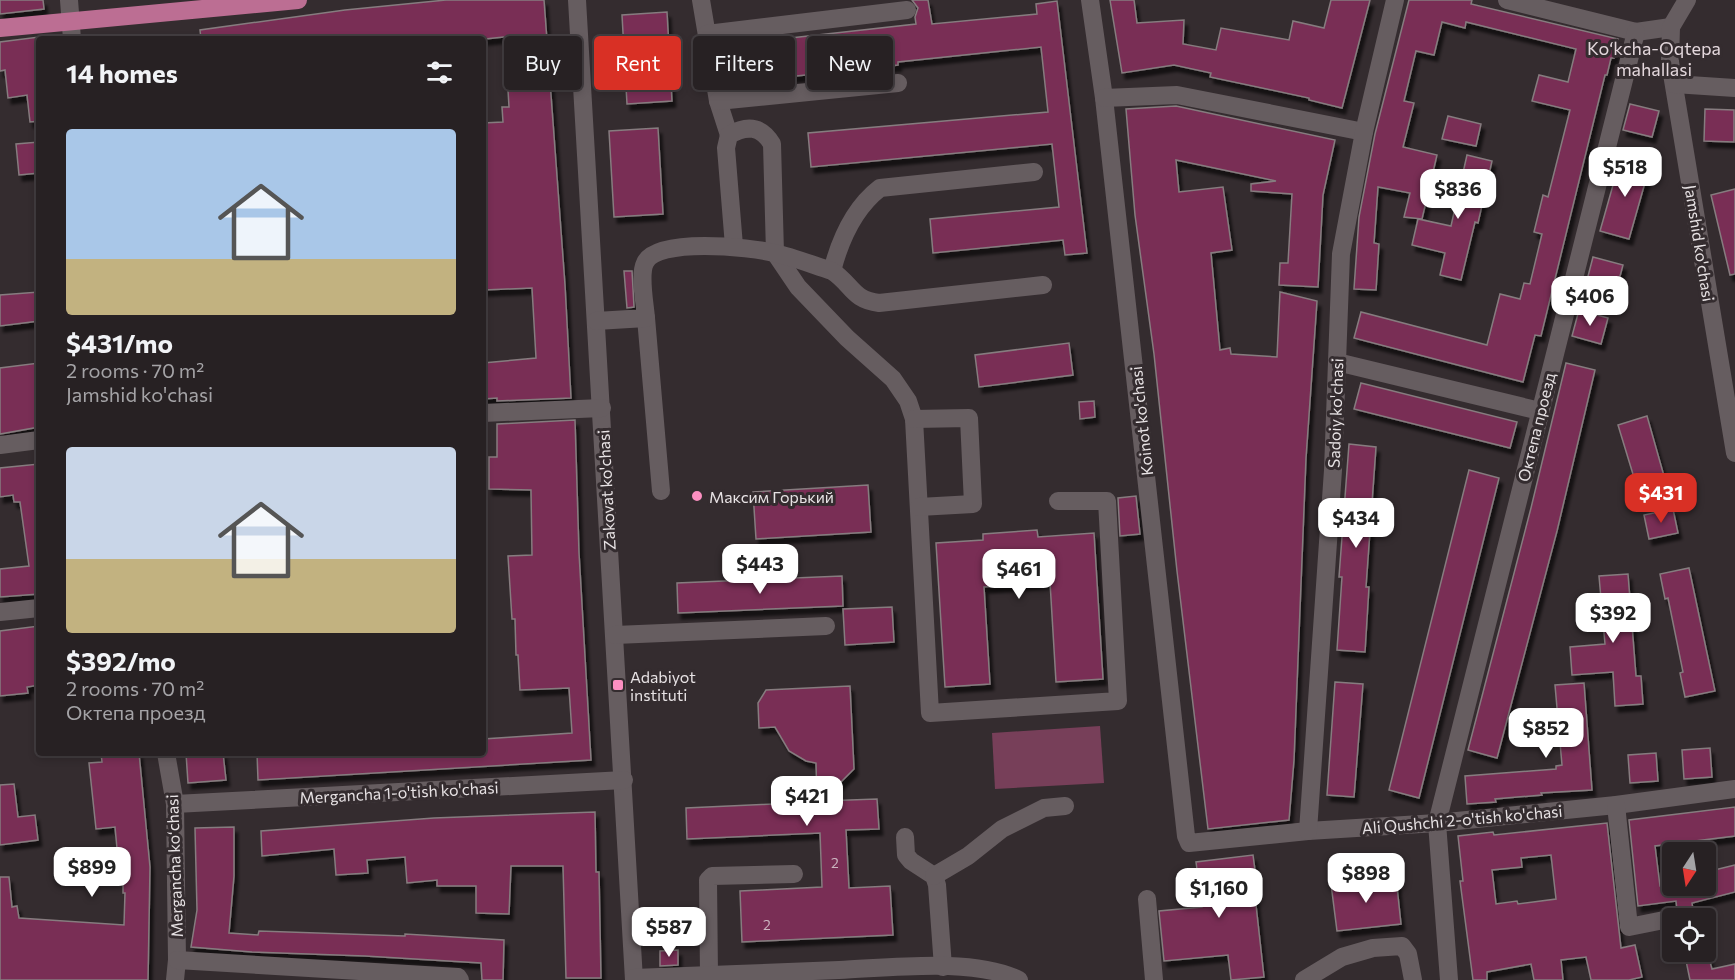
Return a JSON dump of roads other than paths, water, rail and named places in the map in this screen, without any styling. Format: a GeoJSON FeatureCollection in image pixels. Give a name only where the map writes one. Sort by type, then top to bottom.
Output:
{"type":"FeatureCollection","features":[{"type":"Feature","properties":{"kind":"main road"},"geometry":{"type":"LineString","coordinates":[[0,28],[298,0]]}},
{"type":"Feature","properties":{"kind":"street"},"geometry":{"type":"LineString","coordinates":[[69,0],[72,36]]}},
{"type":"Feature","properties":{"kind":"street","name":"Zakovat ko'chasi"},"geometry":{"type":"LineString","coordinates":[[577,0],[634,979]]}},
{"type":"Feature","properties":{"kind":"street"},"geometry":{"type":"LineString","coordinates":[[701,0],[718,101],[729,135],[726,148],[734,246]]}},
{"type":"Feature","properties":{"kind":"street","name":"Koinot ko'chasi"},"geometry":{"type":"LineString","coordinates":[[1090,0],[1104,98],[1186,836],[1189,843]]}},
{"type":"Feature","properties":{"kind":"street","name":"Sadoiy ko'chasi"},"geometry":{"type":"LineString","coordinates":[[1308,831],[1334,470],[1341,254],[1364,132],[1395,0]]}},
{"type":"Feature","properties":{"kind":"street"},"geometry":{"type":"LineString","coordinates":[[1507,0],[1636,32],[1671,27]]}},
{"type":"Feature","properties":{"kind":"street","name":"Jamshid ko'chasi"},"geometry":{"type":"LineString","coordinates":[[1687,0],[1671,27],[1670,62],[1735,453]]}},
{"type":"Feature","properties":{"kind":"street"},"geometry":{"type":"LineString","coordinates":[[707,34],[907,10]]}},
{"type":"Feature","properties":{"kind":"street","name":"Октепа проезд"},"geometry":{"type":"LineString","coordinates":[[1449,980],[1437,823],[1636,32]]}},
{"type":"Feature","properties":{"kind":"street"},"geometry":{"type":"LineString","coordinates":[[718,101],[898,83]]}},
{"type":"Feature","properties":{"kind":"street"},"geometry":{"type":"LineString","coordinates":[[1674,84],[1735,88]]}},
{"type":"Feature","properties":{"kind":"street"},"geometry":{"type":"LineString","coordinates":[[1104,98],[1177,95],[1364,132]]}},
{"type":"Feature","properties":{"kind":"street"},"geometry":{"type":"LineString","coordinates":[[729,135],[740,129],[755,129],[765,133],[772,144],[775,253],[798,287],[848,338],[893,379],[908,401],[914,419],[930,713],[1118,701],[1107,501],[1058,501]]}},
{"type":"Feature","properties":{"kind":"street"},"geometry":{"type":"LineString","coordinates":[[832,271],[839,245],[856,213],[880,188],[1034,172]]}},
{"type":"Feature","properties":{"kind":"street"},"geometry":{"type":"LineString","coordinates":[[661,491],[642,274],[645,262],[654,253],[683,247],[734,246],[775,253],[832,271],[840,276],[859,298],[879,303],[1043,285]]}},
{"type":"Feature","properties":{"kind":"street"},"geometry":{"type":"LineString","coordinates":[[596,321],[646,318]]}},
{"type":"Feature","properties":{"kind":"street"},"geometry":{"type":"LineString","coordinates":[[1337,362],[1540,411]]}},
{"type":"Feature","properties":{"kind":"street"},"geometry":{"type":"LineString","coordinates":[[486,413],[602,408]]}},
{"type":"Feature","properties":{"kind":"street"},"geometry":{"type":"LineString","coordinates":[[914,419],[969,418],[973,511],[919,507]]}},
{"type":"Feature","properties":{"kind":"street"},"geometry":{"type":"LineString","coordinates":[[0,445],[36,440]]}},
{"type":"Feature","properties":{"kind":"street"},"geometry":{"type":"LineString","coordinates":[[0,612],[36,608]]}},
{"type":"Feature","properties":{"kind":"street"},"geometry":{"type":"LineString","coordinates":[[615,635],[826,626]]}},
{"type":"Feature","properties":{"kind":"street","name":"Mergancha koʻchasi"},"geometry":{"type":"LineString","coordinates":[[167,756],[175,804],[177,960],[175,980]]}},
{"type":"Feature","properties":{"kind":"street","name":"Mergancha 1-o'tish ko'chasi"},"geometry":{"type":"LineString","coordinates":[[175,804],[624,780]]}},
{"type":"Feature","properties":{"kind":"street","name":"Ali Qushchi 2-o'tish ko'chasi"},"geometry":{"type":"LineString","coordinates":[[1189,843],[1308,831],[1437,823],[1616,805],[1735,789]]}},
{"type":"Feature","properties":{"kind":"street"},"geometry":{"type":"LineString","coordinates":[[1616,805],[1629,927],[1662,920]]}},
{"type":"Feature","properties":{"kind":"street"},"geometry":{"type":"LineString","coordinates":[[934,876],[968,856],[1002,829],[1044,808],[1065,806]]}},
{"type":"Feature","properties":{"kind":"street"},"geometry":{"type":"LineString","coordinates":[[905,837],[906,855],[911,861],[934,876],[937,885],[943,967]]}},
{"type":"Feature","properties":{"kind":"street"},"geometry":{"type":"LineString","coordinates":[[709,975],[708,880],[712,876],[794,874]]}},
{"type":"Feature","properties":{"kind":"street"},"geometry":{"type":"LineString","coordinates":[[1146,899],[1154,980]]}},
{"type":"Feature","properties":{"kind":"street"},"geometry":{"type":"LineString","coordinates":[[1304,980],[1342,957],[1373,948],[1402,946],[1408,954],[1413,980]]}},
{"type":"Feature","properties":{"kind":"street"},"geometry":{"type":"LineString","coordinates":[[177,960],[458,977],[460,980]]}},
{"type":"Feature","properties":{"kind":"street"},"geometry":{"type":"LineString","coordinates":[[634,979],[943,967],[976,968],[1009,975],[1019,980]]}},
{"type":"Feature","properties":{"kind":"place","name":"Максим Горький"},"geometry":{"type":"Point","coordinates":[697,496]}},
{"type":"Feature","properties":{"kind":"place","name":"Adabiyot instituti"},"geometry":{"type":"Point","coordinates":[618,685]}},
{"type":"Feature","properties":{"kind":"district","name":"Koʻkcha-Oqtepa mahallasi"},"geometry":{"type":"Point","coordinates":[1654,58]}}]}
